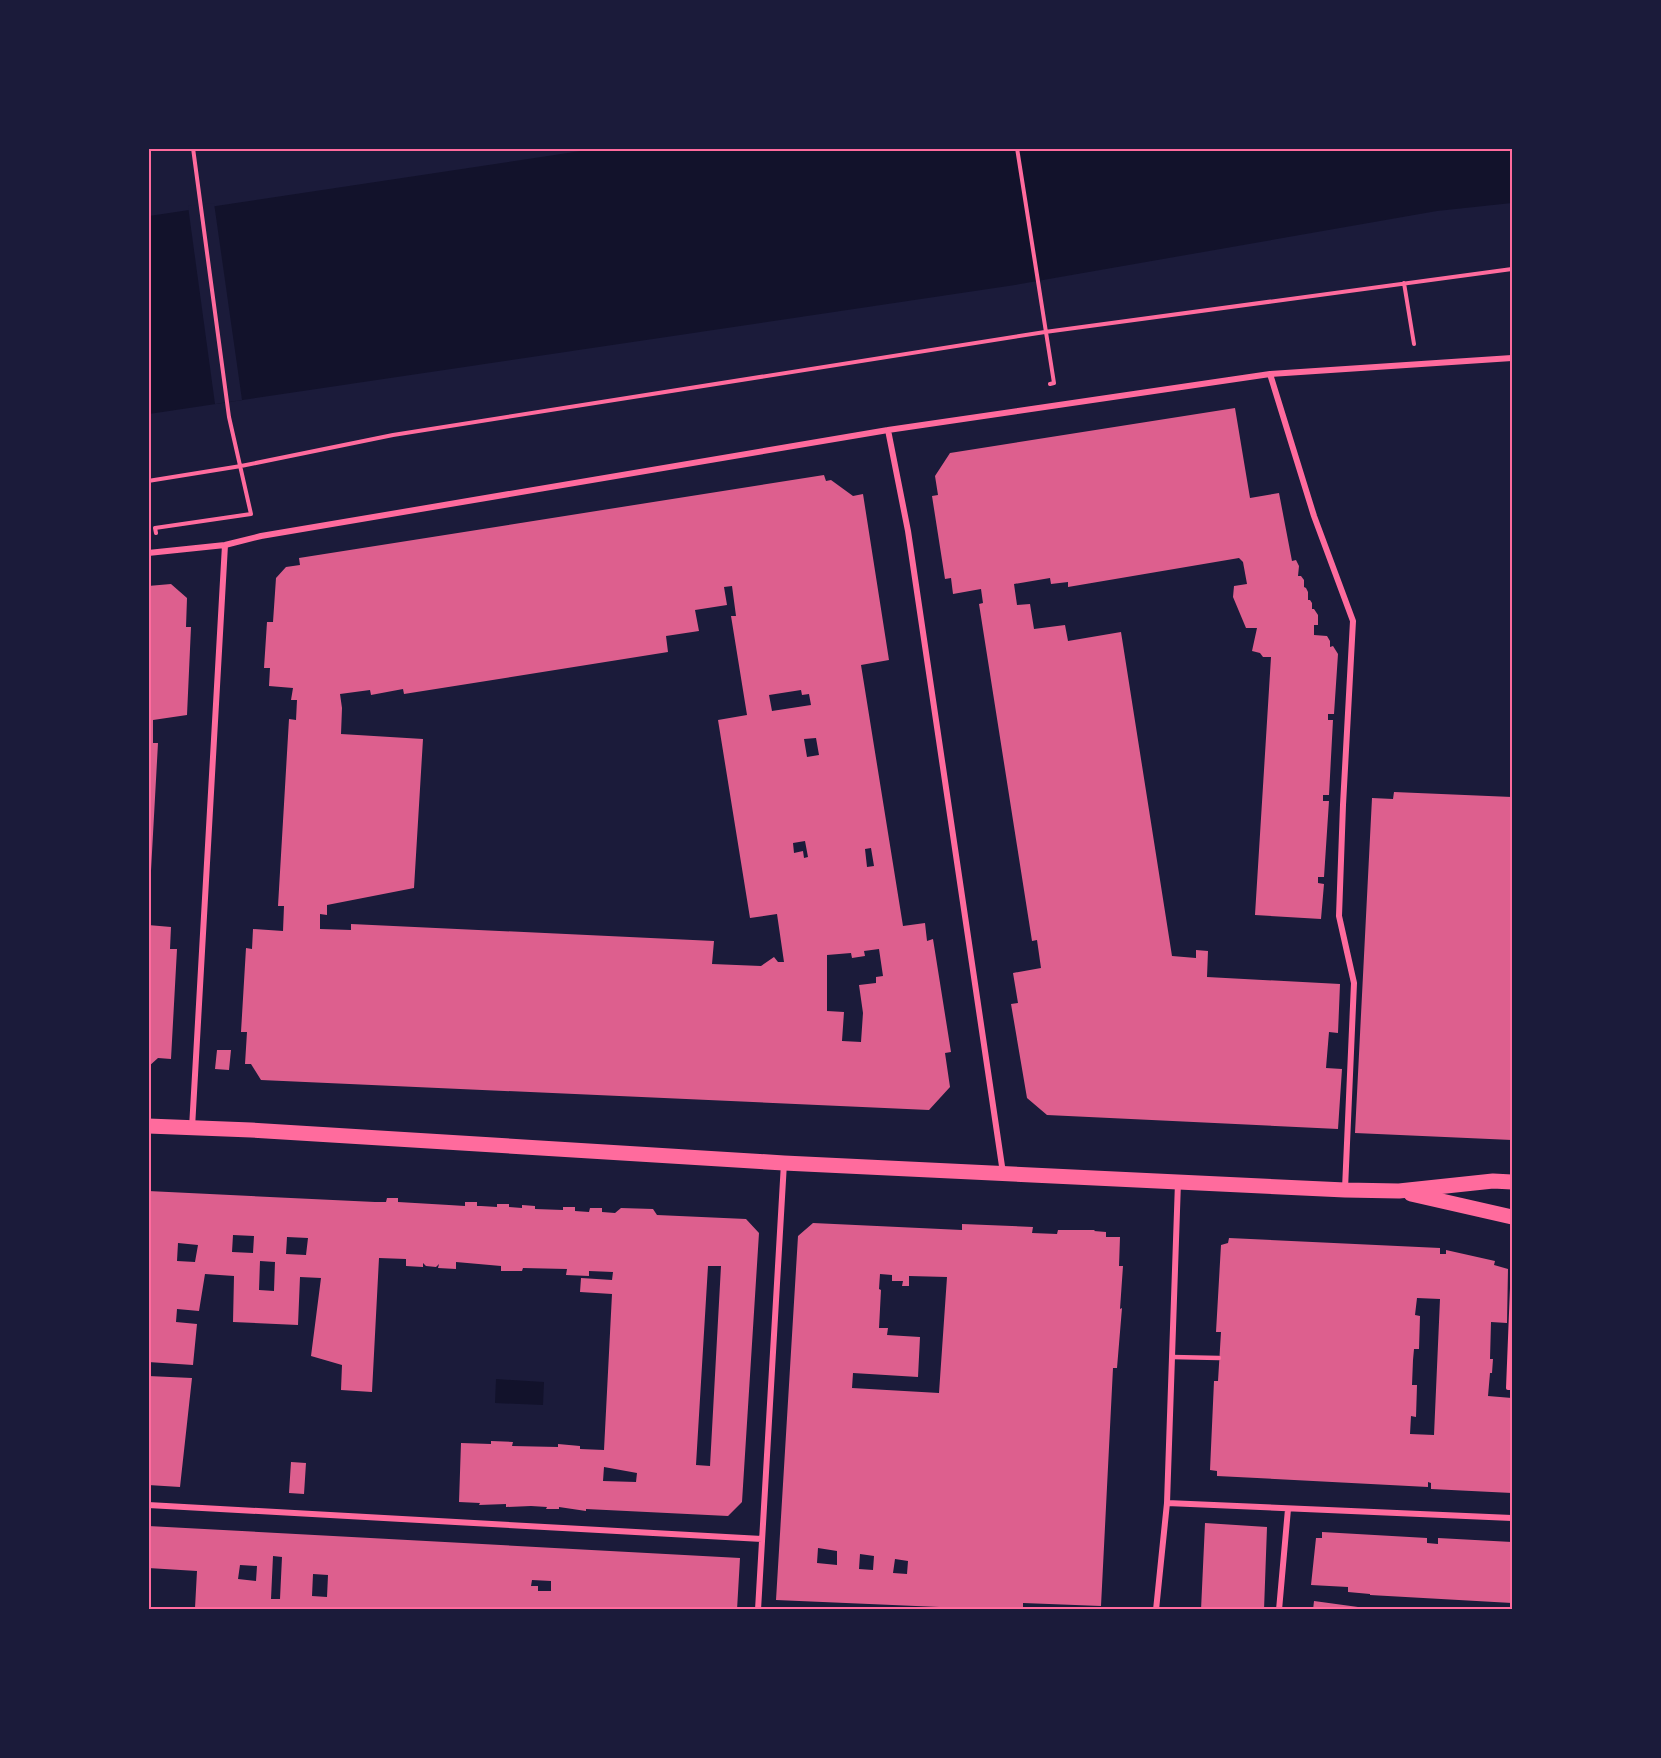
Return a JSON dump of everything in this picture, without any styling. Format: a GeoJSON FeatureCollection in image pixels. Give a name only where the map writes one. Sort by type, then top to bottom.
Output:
{"type":"FeatureCollection","features":[{"type":"Feature","properties":{"kind":"main road"},"geometry":{"type":"LineString","coordinates":[[148,1126],[251,1130],[784,1163],[1345,1190],[1399,1191],[1493,1181],[1512,1182]]}},
{"type":"Feature","properties":{"kind":"main road"},"geometry":{"type":"LineString","coordinates":[[1399,1191],[1512,1218]]}},
{"type":"Feature","properties":{"kind":"street"},"geometry":{"type":"LineString","coordinates":[[148,553],[225,545],[888,430],[1270,374],[1512,358]]}},
{"type":"Feature","properties":{"kind":"street"},"geometry":{"type":"LineString","coordinates":[[1270,374],[1314,516],[1353,621],[1339,916],[1354,983],[1345,1190]]}},
{"type":"Feature","properties":{"kind":"street"},"geometry":{"type":"LineString","coordinates":[[888,430],[908,531],[1003,1173]]}},
{"type":"Feature","properties":{"kind":"street"},"geometry":{"type":"LineString","coordinates":[[192,1128],[225,545]]}},
{"type":"Feature","properties":{"kind":"street"},"geometry":{"type":"LineString","coordinates":[[758,1610],[784,1163]]}},
{"type":"Feature","properties":{"kind":"street"},"geometry":{"type":"LineString","coordinates":[[1156,1610],[1167,1503],[1178,1181]]}},
{"type":"Feature","properties":{"kind":"street"},"geometry":{"type":"LineString","coordinates":[[1167,1503],[1512,1518]]}},
{"type":"Feature","properties":{"kind":"street"},"geometry":{"type":"LineString","coordinates":[[148,1505],[762,1539]]}},
{"type":"Feature","properties":{"kind":"street"},"geometry":{"type":"LineString","coordinates":[[1279,1610],[1288,1509]]}},
{"type":"Feature","properties":{"kind":"lane"},"geometry":{"type":"LineString","coordinates":[[1172,1357],[1219,1358]]}},
{"type":"Feature","properties":{"kind":"path"},"geometry":{"type":"LineString","coordinates":[[159,552],[155,528],[251,514],[229,417],[193,148]]}},
{"type":"Feature","properties":{"kind":"path"},"geometry":{"type":"LineString","coordinates":[[1017,148],[1054,383],[1043,385]]}},
{"type":"Feature","properties":{"kind":"path"},"geometry":{"type":"LineString","coordinates":[[148,481],[241,466],[393,435],[1046,332],[1512,270]]}},
{"type":"Feature","properties":{"kind":"path"},"geometry":{"type":"LineString","coordinates":[[1404,283],[1414,344]]}},
{"type":"Feature","properties":{"kind":"path"},"geometry":{"type":"LineString","coordinates":[[1512,1288],[1508,1388],[1512,1388]]}},
{"type":"Feature","properties":{"kind":"shaded area"},"geometry":{"type":"Polygon","coordinates":[[[594,149],[1512,149],[1512,203],[1437,211],[1015,285],[149,414],[149,216],[594,149]]]}},
{"type":"Feature","properties":{"kind":"shaded area"},"geometry":{"type":"Polygon","coordinates":[[[496,1379],[544,1382],[543,1405],[495,1403],[496,1379]]]}},
{"type":"Feature","properties":{"kind":"pier"},"geometry":{"type":"Polygon","coordinates":[[[214,203],[242,400],[215,404],[188,206],[214,203]]]}},
{"type":"Feature","properties":{"kind":"building"},"geometry":{"type":"Polygon","coordinates":[[[1235,408],[1250,498],[1279,493],[1292,561],[1296,560],[1299,566],[1298,576],[1304,580],[1308,600],[1318,615],[1318,625],[1314,625],[1314,635],[1327,636],[1330,647],[1333,646],[1338,654],[1334,714],[1328,714],[1328,720],[1333,720],[1329,795],[1323,795],[1323,801],[1329,801],[1324,877],[1318,877],[1318,883],[1324,884],[1321,919],[1255,915],[1271,657],[1263,657],[1260,653],[1252,651],[1257,628],[1246,628],[1233,597],[1234,586],[1247,584],[1243,562],[1239,558],[1068,587],[1068,582],[1051,584],[1050,578],[1014,584],[1017,605],[1030,604],[1034,629],[1065,625],[1068,641],[1121,632],[1172,956],[1196,958],[1196,950],[1208,951],[1207,977],[1340,984],[1338,1033],[1329,1032],[1326,1068],[1342,1069],[1338,1129],[1047,1115],[1027,1098],[1011,1004],[1018,1003],[1013,973],[1041,968],[1037,940],[1032,941],[979,604],[983,603],[981,589],[953,594],[951,578],[945,579],[932,496],[938,495],[935,476],[950,453],[1235,408]]]}},
{"type":"Feature","properties":{"kind":"building"},"geometry":{"type":"Polygon","coordinates":[[[824,475],[826,481],[831,480],[853,496],[863,494],[889,660],[861,665],[903,926],[925,923],[927,941],[933,939],[951,1052],[945,1053],[950,1087],[929,1110],[261,1080],[251,1064],[245,1064],[247,1032],[241,1032],[246,948],[252,949],[253,929],[283,931],[284,906],[278,906],[289,719],[296,720],[297,700],[291,700],[293,688],[269,686],[270,668],[264,668],[267,622],[273,622],[276,578],[286,567],[300,565],[299,558],[824,475]],[[732,586],[724,587],[727,605],[695,610],[699,631],[666,636],[668,652],[404,694],[403,689],[371,695],[370,690],[340,694],[341,734],[423,739],[414,888],[327,905],[327,915],[320,914],[320,929],[351,930],[351,924],[714,941],[712,964],[761,966],[774,957],[778,962],[784,962],[777,914],[750,918],[718,720],[747,715],[731,616],[736,616],[732,586]],[[801,690],[769,695],[772,711],[811,705],[809,694],[802,695],[801,690]],[[816,738],[804,739],[807,757],[819,755],[816,738]],[[805,841],[793,843],[794,853],[803,851],[804,858],[808,857],[805,841]],[[871,848],[865,849],[867,867],[874,866],[871,848]],[[879,949],[864,951],[865,956],[852,958],[851,953],[827,955],[827,1011],[844,1012],[842,1041],[861,1042],[863,1013],[859,985],[876,983],[876,977],[883,976],[879,949]]]}},
{"type":"Feature","properties":{"kind":"building"},"geometry":{"type":"Polygon","coordinates":[[[171,584],[187,598],[186,627],[191,627],[187,715],[153,720],[153,743],[158,743],[150,889],[148,889],[148,586],[171,584]]]}},
{"type":"Feature","properties":{"kind":"building"},"geometry":{"type":"Polygon","coordinates":[[[1394,792],[1512,797],[1512,1140],[1355,1133],[1372,798],[1393,799],[1394,792]]]}},
{"type":"Feature","properties":{"kind":"building"},"geometry":{"type":"Polygon","coordinates":[[[148,925],[171,927],[170,949],[177,949],[171,1059],[158,1058],[148,1067],[148,925]]]}},
{"type":"Feature","properties":{"kind":"building"},"geometry":{"type":"Polygon","coordinates":[[[217,1050],[231,1050],[229,1070],[215,1069],[217,1050]]]}},
{"type":"Feature","properties":{"kind":"building"},"geometry":{"type":"Polygon","coordinates":[[[148,1191],[375,1202],[386,1202],[387,1198],[398,1198],[398,1202],[465,1206],[465,1202],[477,1202],[477,1206],[497,1207],[497,1204],[509,1204],[509,1207],[522,1208],[522,1205],[535,1206],[535,1209],[563,1210],[563,1207],[575,1207],[575,1211],[589,1212],[590,1208],[602,1208],[602,1212],[615,1213],[621,1208],[653,1209],[657,1215],[746,1219],[759,1233],[742,1502],[728,1516],[586,1509],[586,1511],[559,1507],[559,1509],[546,1509],[547,1507],[531,1506],[506,1507],[506,1504],[479,1505],[480,1503],[459,1502],[461,1443],[491,1444],[491,1441],[513,1442],[512,1446],[558,1447],[558,1444],[580,1446],[580,1449],[604,1450],[612,1294],[580,1292],[581,1278],[612,1280],[613,1272],[589,1271],[589,1276],[566,1275],[567,1269],[523,1268],[522,1271],[501,1271],[501,1266],[456,1262],[456,1269],[438,1268],[439,1264],[436,1267],[426,1266],[423,1263],[423,1267],[406,1266],[406,1259],[379,1258],[372,1392],[341,1390],[342,1365],[311,1356],[321,1278],[300,1277],[298,1325],[233,1322],[234,1276],[205,1274],[199,1311],[177,1309],[176,1322],[197,1324],[193,1365],[148,1362],[148,1191]],[[233,1235],[232,1252],[253,1253],[254,1236],[233,1235]],[[287,1237],[286,1254],[306,1255],[308,1238],[287,1237]],[[178,1243],[177,1261],[195,1262],[198,1245],[178,1243]],[[260,1261],[259,1290],[274,1291],[275,1262],[260,1261]],[[708,1266],[696,1465],[710,1466],[721,1266],[708,1266]],[[604,1467],[603,1481],[636,1482],[637,1473],[604,1467]]]}},
{"type":"Feature","properties":{"kind":"building"},"geometry":{"type":"Polygon","coordinates":[[[813,1223],[962,1230],[962,1224],[1033,1227],[1032,1233],[1057,1234],[1058,1230],[1095,1230],[1106,1232],[1106,1237],[1120,1237],[1119,1266],[1123,1266],[1120,1309],[1122,1308],[1117,1368],[1113,1368],[1101,1606],[1023,1603],[1023,1610],[1009,1610],[776,1600],[798,1236],[813,1223]],[[880,1274],[879,1289],[881,1290],[879,1328],[888,1328],[887,1335],[920,1337],[918,1377],[853,1373],[852,1388],[939,1393],[947,1277],[909,1276],[909,1286],[902,1286],[903,1281],[892,1281],[892,1275],[880,1274]],[[818,1548],[817,1563],[837,1565],[837,1551],[818,1548]],[[860,1554],[859,1569],[873,1570],[874,1556],[860,1554]],[[895,1559],[893,1573],[907,1574],[908,1561],[895,1559]]]}},
{"type":"Feature","properties":{"kind":"building"},"geometry":{"type":"Polygon","coordinates":[[[1229,1238],[1440,1248],[1440,1254],[1446,1254],[1446,1250],[1495,1261],[1494,1265],[1508,1269],[1507,1323],[1491,1322],[1490,1359],[1493,1359],[1488,1396],[1512,1398],[1512,1493],[1431,1489],[1431,1483],[1428,1482],[1428,1487],[1217,1476],[1217,1471],[1210,1470],[1214,1381],[1218,1381],[1221,1332],[1216,1332],[1221,1245],[1228,1243],[1229,1238]],[[1417,1298],[1415,1315],[1420,1316],[1419,1349],[1414,1349],[1412,1385],[1417,1385],[1416,1417],[1411,1416],[1410,1434],[1434,1435],[1440,1299],[1417,1298]]]}},
{"type":"Feature","properties":{"kind":"building"},"geometry":{"type":"Polygon","coordinates":[[[148,1376],[192,1378],[180,1487],[148,1485],[148,1376]]]}},
{"type":"Feature","properties":{"kind":"building"},"geometry":{"type":"Polygon","coordinates":[[[291,1462],[306,1463],[304,1494],[289,1493],[291,1462]]]}},
{"type":"Feature","properties":{"kind":"building"},"geometry":{"type":"Polygon","coordinates":[[[1205,1523],[1267,1527],[1264,1610],[1201,1610],[1205,1523]]]}},
{"type":"Feature","properties":{"kind":"building"},"geometry":{"type":"Polygon","coordinates":[[[148,1526],[740,1558],[737,1610],[219,1610],[195,1608],[197,1571],[148,1568],[148,1526]],[[273,1556],[271,1599],[280,1599],[282,1557],[273,1556]],[[240,1565],[238,1579],[256,1581],[257,1566],[240,1565]],[[313,1574],[312,1596],[327,1597],[328,1575],[313,1574]],[[532,1580],[531,1586],[538,1586],[538,1591],[551,1591],[551,1581],[532,1580]]]}},
{"type":"Feature","properties":{"kind":"building"},"geometry":{"type":"Polygon","coordinates":[[[1322,1532],[1427,1538],[1427,1543],[1438,1544],[1438,1538],[1512,1542],[1512,1603],[1370,1595],[1348,1592],[1348,1587],[1311,1585],[1316,1538],[1322,1538],[1322,1532]]]}},
{"type":"Feature","properties":{"kind":"building"},"geometry":{"type":"Polygon","coordinates":[[[1314,1601],[1358,1607],[1368,1610],[1313,1610],[1314,1601]]]}}]}
